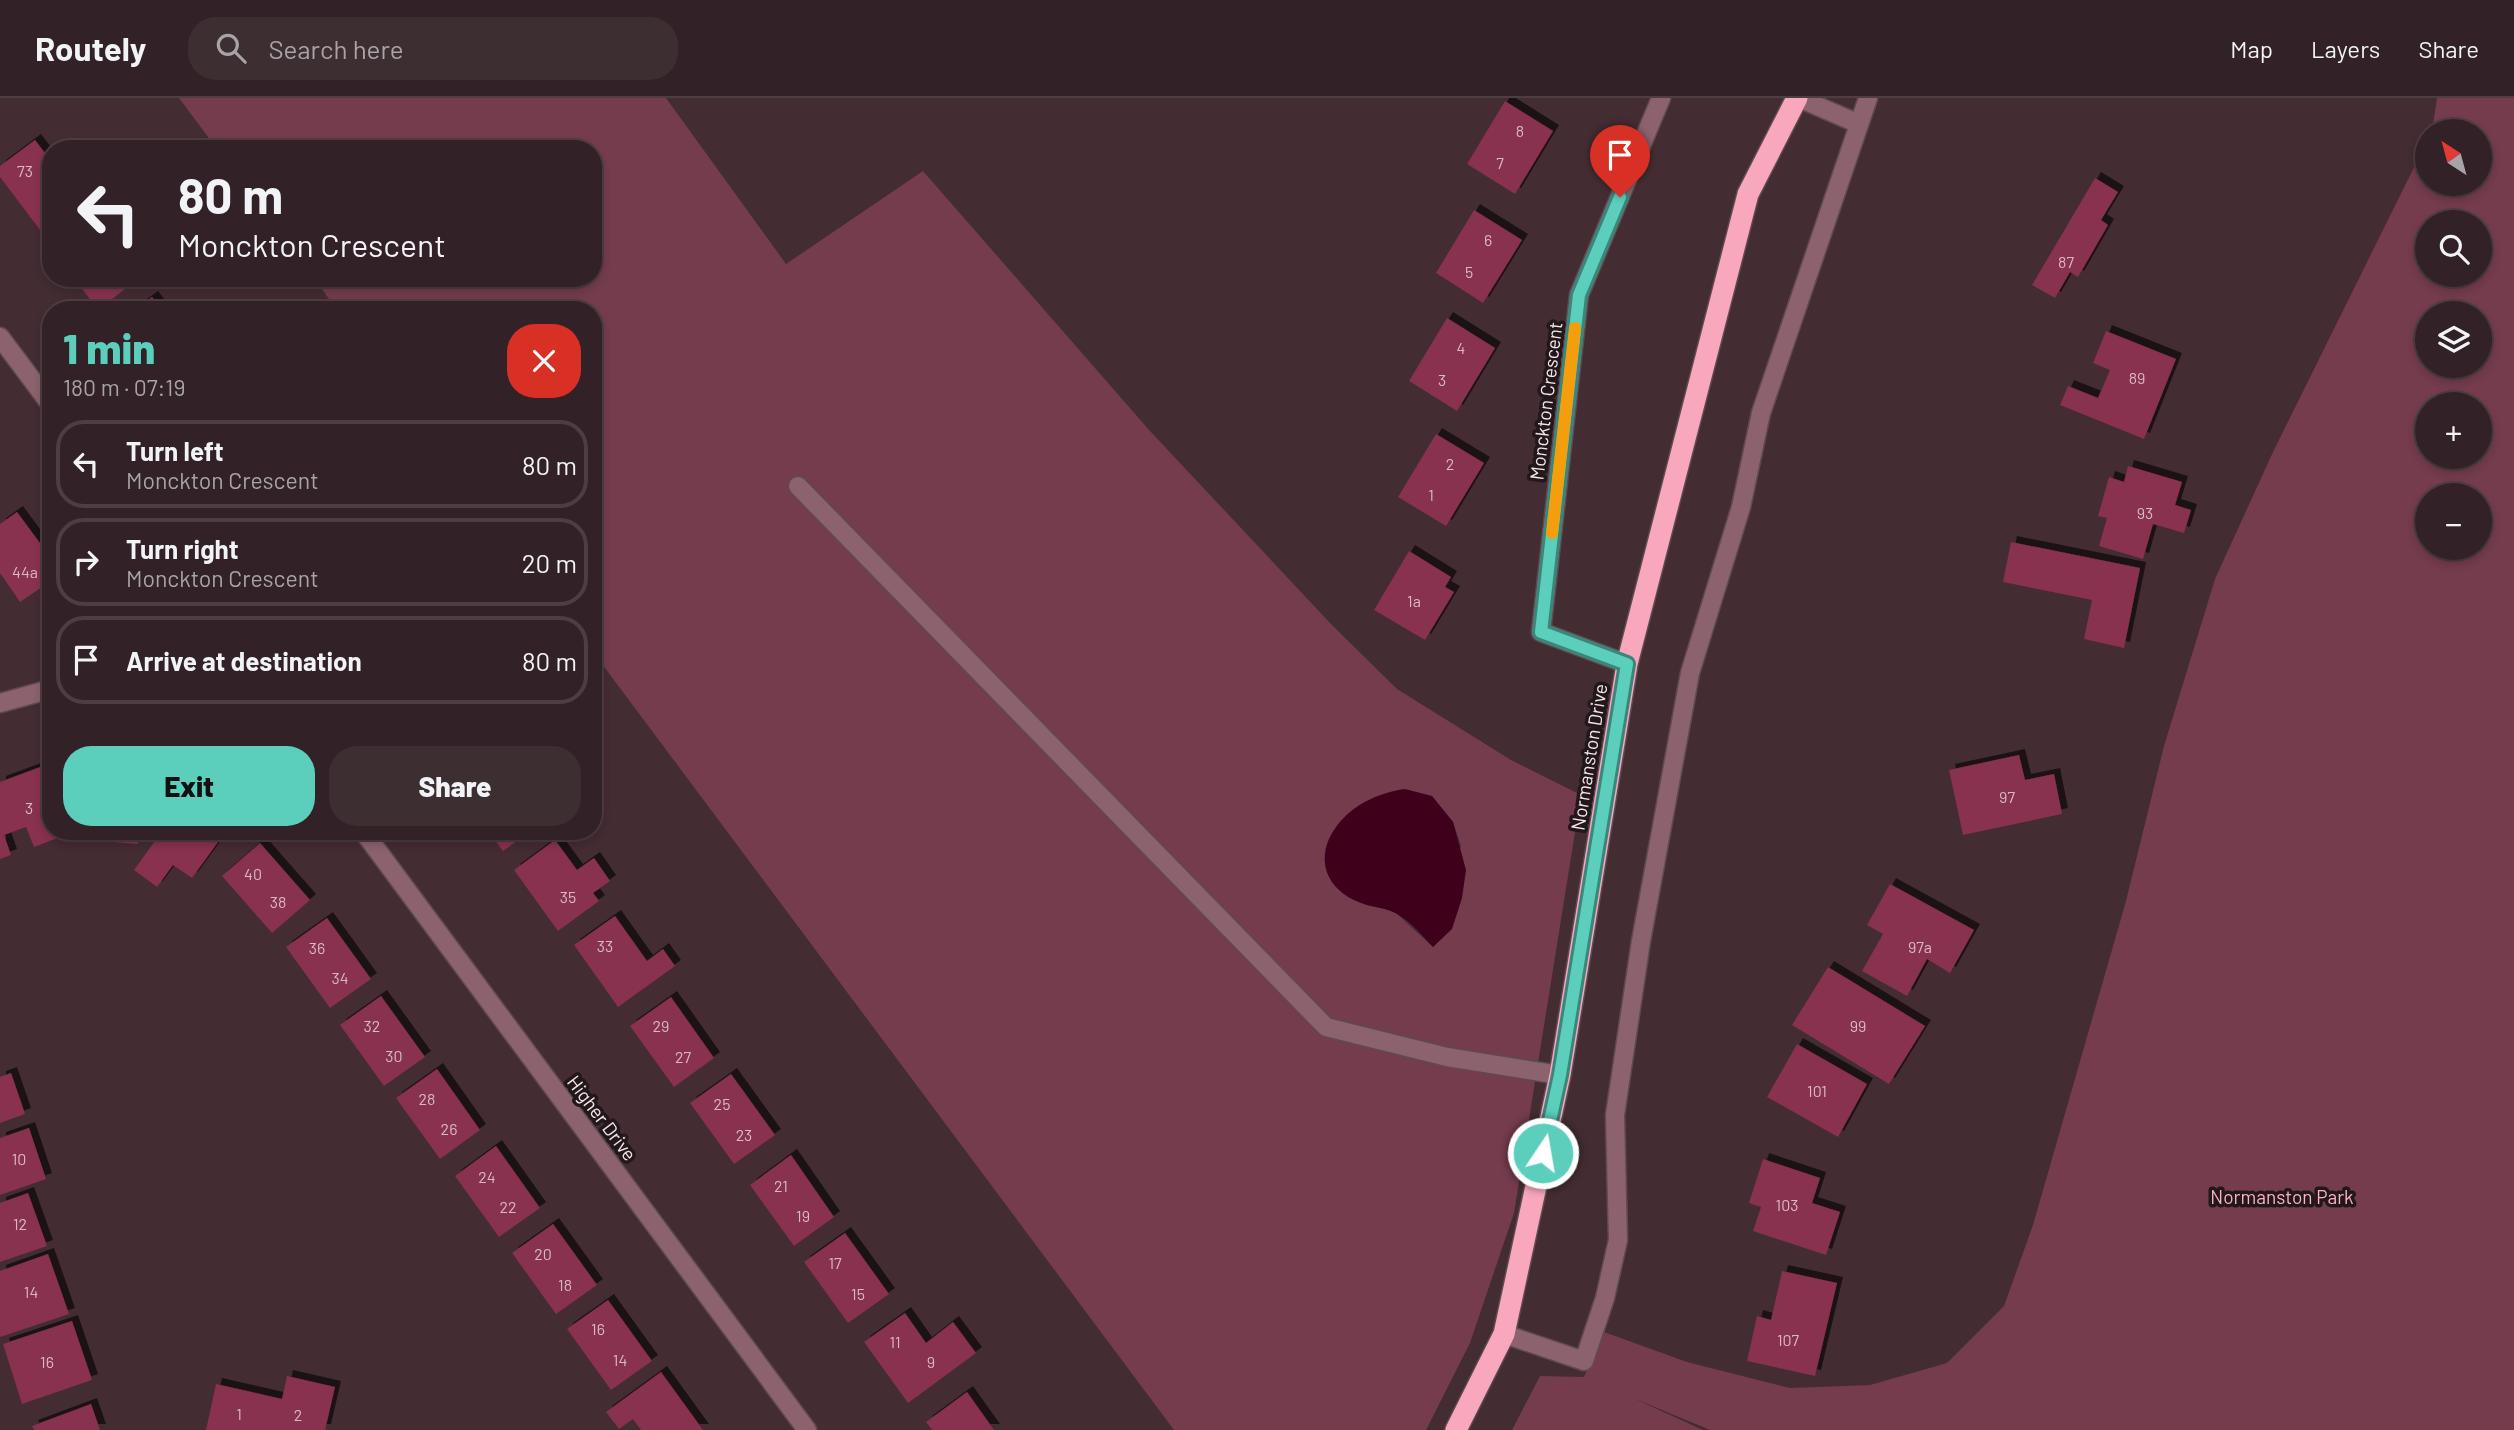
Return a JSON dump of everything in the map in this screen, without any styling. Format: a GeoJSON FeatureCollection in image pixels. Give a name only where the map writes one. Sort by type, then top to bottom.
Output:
{"type":"FeatureCollection","features":[{"type":"Feature","properties":{"kind":"highway","name":"Normanston Drive"},"geometry":{"type":"LineString","coordinates":[[1456,1430],[1504,1334],[1560,1075],[1627,664],[1748,194],[1798,98]]}},
{"type":"Feature","properties":{"kind":"street","name":"Monckton Crescent"},"geometry":{"type":"LineString","coordinates":[[1627,664],[1541,632],[1579,295],[1661,98]]}},
{"type":"Feature","properties":{"kind":"street"},"geometry":{"type":"LineString","coordinates":[[1798,98],[1859,124]]}},
{"type":"Feature","properties":{"kind":"street"},"geometry":{"type":"LineString","coordinates":[[1504,1334],[1584,1361],[1605,1298],[1618,1240],[1615,1115],[1641,941],[1690,673],[1741,507],[1761,413],[1868,98]]}},
{"type":"Feature","properties":{"kind":"street"},"geometry":{"type":"LineString","coordinates":[[0,337],[42,393]]}},
{"type":"Feature","properties":{"kind":"street"},"geometry":{"type":"LineString","coordinates":[[798,486],[1326,1027],[1447,1057],[1560,1075]]}},
{"type":"Feature","properties":{"kind":"street"},"geometry":{"type":"LineString","coordinates":[[0,703],[42,691]]}},
{"type":"Feature","properties":{"kind":"street","name":"Higher Drive"},"geometry":{"type":"LineString","coordinates":[[370,840],[807,1430]]}},
{"type":"Feature","properties":{"kind":"green space"},"geometry":{"type":"Polygon","coordinates":[[[179,98],[666,98],[786,264],[923,171],[1150,431],[1332,625],[1397,689],[1511,760],[1581,795],[1514,1213],[1470,1343],[1426,1430],[1174,1430],[602,664],[602,301],[331,301],[320,287],[602,287],[602,140],[210,140],[179,98]],[[1432,796],[1382,908],[1396,913],[1433,947],[1461,846],[1453,822],[1432,796]]]}},
{"type":"Feature","properties":{"kind":"green space","name":"Normanston Park"},"geometry":{"type":"Polygon","coordinates":[[[2437,98],[2514,98],[2514,1430],[1710,1430],[1633,1398],[1703,1430],[1512,1430],[1540,1376],[1584,1377],[1604,1332],[1687,1362],[1790,1388],[1870,1385],[1947,1363],[2004,1306],[2033,1225],[2126,901],[2164,746],[2215,579],[2273,452],[2415,165],[2415,196],[2492,196],[2492,119],[2434,119],[2437,98]]]}},
{"type":"Feature","properties":{"kind":"shaded area"},"geometry":{"type":"Polygon","coordinates":[[[1405,789],[1432,796],[1453,822],[1466,870],[1462,898],[1452,929],[1433,947],[1397,914],[1361,903],[1339,890],[1331,881],[1325,861],[1329,838],[1350,812],[1385,793],[1405,789]]]}},
{"type":"Feature","properties":{"kind":"building"},"geometry":{"type":"Polygon","coordinates":[[[1505,101],[1553,131],[1515,194],[1467,164],[1505,101]]]}},
{"type":"Feature","properties":{"kind":"building"},"geometry":{"type":"Polygon","coordinates":[[[35,140],[42,149],[40,230],[0,177],[0,166],[35,140]]]}},
{"type":"Feature","properties":{"kind":"building"},"geometry":{"type":"Polygon","coordinates":[[[2095,178],[2118,192],[2101,220],[2108,225],[2078,277],[2070,272],[2055,298],[2032,285],[2095,178]]]}},
{"type":"Feature","properties":{"kind":"building"},"geometry":{"type":"Polygon","coordinates":[[[1474,210],[1522,240],[1483,303],[1436,273],[1474,210]]]}},
{"type":"Feature","properties":{"kind":"building"},"geometry":{"type":"Polygon","coordinates":[[[81,287],[127,287],[110,301],[91,301],[81,287]]]}},
{"type":"Feature","properties":{"kind":"building"},"geometry":{"type":"Polygon","coordinates":[[[1447,318],[1495,348],[1457,411],[1409,381],[1447,318]]]}},
{"type":"Feature","properties":{"kind":"building"},"geometry":{"type":"Polygon","coordinates":[[[2106,331],[2176,359],[2144,439],[2060,405],[2068,386],[2098,398],[2110,370],[2093,363],[2106,331]]]}},
{"type":"Feature","properties":{"kind":"building"},"geometry":{"type":"Polygon","coordinates":[[[1436,434],[1484,463],[1446,526],[1398,497],[1436,434]]]}},
{"type":"Feature","properties":{"kind":"building"},"geometry":{"type":"Polygon","coordinates":[[[2128,466],[2182,482],[2175,505],[2191,510],[2184,533],[2153,524],[2143,559],[2099,546],[2107,518],[2098,516],[2109,477],[2124,482],[2128,466]]]}},
{"type":"Feature","properties":{"kind":"building"},"geometry":{"type":"Polygon","coordinates":[[[17,512],[42,546],[42,587],[20,602],[0,573],[0,524],[17,512]]]}},
{"type":"Feature","properties":{"kind":"building"},"geometry":{"type":"Polygon","coordinates":[[[2011,542],[2140,568],[2124,648],[2084,639],[2092,600],[2003,582],[2011,542]]]}},
{"type":"Feature","properties":{"kind":"building"},"geometry":{"type":"Polygon","coordinates":[[[1409,551],[1451,577],[1445,587],[1454,592],[1425,640],[1374,610],[1409,551]]]}},
{"type":"Feature","properties":{"kind":"building"},"geometry":{"type":"Polygon","coordinates":[[[2019,755],[2025,780],[2054,774],[2062,814],[1963,835],[1949,770],[2019,755]]]}},
{"type":"Feature","properties":{"kind":"building"},"geometry":{"type":"Polygon","coordinates":[[[42,766],[42,840],[52,840],[34,847],[26,827],[4,835],[11,855],[0,859],[0,782],[42,766]]]}},
{"type":"Feature","properties":{"kind":"building"},"geometry":{"type":"Polygon","coordinates":[[[113,840],[138,840],[138,844],[113,840]]]}},
{"type":"Feature","properties":{"kind":"building"},"geometry":{"type":"Polygon","coordinates":[[[156,840],[219,840],[192,878],[173,865],[157,887],[134,870],[156,840]]]}},
{"type":"Feature","properties":{"kind":"building"},"geometry":{"type":"Polygon","coordinates":[[[495,840],[518,840],[503,851],[495,840]]]}},
{"type":"Feature","properties":{"kind":"building"},"geometry":{"type":"Polygon","coordinates":[[[555,840],[577,870],[594,858],[610,881],[593,893],[599,901],[558,931],[514,870],[555,840]]]}},
{"type":"Feature","properties":{"kind":"building"},"geometry":{"type":"Polygon","coordinates":[[[260,843],[310,900],[272,933],[222,876],[260,843]]]}},
{"type":"Feature","properties":{"kind":"building"},"geometry":{"type":"Polygon","coordinates":[[[1890,884],[1974,930],[1950,973],[1927,959],[1907,996],[1862,971],[1883,934],[1867,925],[1890,884]]]}},
{"type":"Feature","properties":{"kind":"building"},"geometry":{"type":"Polygon","coordinates":[[[615,916],[647,961],[663,949],[675,966],[618,1007],[574,945],[615,916]]]}},
{"type":"Feature","properties":{"kind":"building"},"geometry":{"type":"Polygon","coordinates":[[[327,918],[371,979],[330,1008],[286,947],[327,918]]]}},
{"type":"Feature","properties":{"kind":"building"},"geometry":{"type":"Polygon","coordinates":[[[1828,967],[1925,1026],[1889,1084],[1792,1025],[1828,967]]]}},
{"type":"Feature","properties":{"kind":"building"},"geometry":{"type":"Polygon","coordinates":[[[381,996],[425,1057],[384,1086],[340,1025],[381,996]]]}},
{"type":"Feature","properties":{"kind":"building"},"geometry":{"type":"Polygon","coordinates":[[[671,997],[714,1058],[674,1087],[630,1026],[671,997]]]}},
{"type":"Feature","properties":{"kind":"building"},"geometry":{"type":"Polygon","coordinates":[[[1797,1044],[1867,1084],[1838,1137],[1767,1097],[1797,1044]]]}},
{"type":"Feature","properties":{"kind":"building"},"geometry":{"type":"Polygon","coordinates":[[[437,1069],[480,1130],[440,1159],[396,1098],[437,1069]]]}},
{"type":"Feature","properties":{"kind":"building"},"geometry":{"type":"Polygon","coordinates":[[[11,1073],[25,1114],[0,1123],[0,1077],[11,1073]]]}},
{"type":"Feature","properties":{"kind":"building"},"geometry":{"type":"Polygon","coordinates":[[[731,1074],[775,1135],[734,1164],[690,1103],[731,1074]]]}},
{"type":"Feature","properties":{"kind":"building"},"geometry":{"type":"Polygon","coordinates":[[[29,1128],[46,1179],[0,1195],[0,1138],[29,1128]]]}},
{"type":"Feature","properties":{"kind":"building"},"geometry":{"type":"Polygon","coordinates":[[[496,1146],[540,1208],[499,1237],[455,1176],[496,1146]]]}},
{"type":"Feature","properties":{"kind":"building"},"geometry":{"type":"Polygon","coordinates":[[[791,1155],[834,1217],[794,1246],[750,1185],[791,1155]]]}},
{"type":"Feature","properties":{"kind":"building"},"geometry":{"type":"Polygon","coordinates":[[[1763,1159],[1820,1178],[1812,1203],[1840,1212],[1826,1255],[1753,1231],[1761,1207],[1749,1203],[1763,1159]]]}},
{"type":"Feature","properties":{"kind":"building"},"geometry":{"type":"Polygon","coordinates":[[[28,1193],[47,1246],[0,1262],[0,1203],[28,1193]]]}},
{"type":"Feature","properties":{"kind":"building"},"geometry":{"type":"Polygon","coordinates":[[[553,1224],[597,1285],[556,1314],[512,1253],[553,1224]]]}},
{"type":"Feature","properties":{"kind":"building"},"geometry":{"type":"Polygon","coordinates":[[[845,1233],[889,1294],[848,1323],[804,1262],[845,1233]]]}},
{"type":"Feature","properties":{"kind":"building"},"geometry":{"type":"Polygon","coordinates":[[[48,1254],[69,1314],[0,1337],[0,1271],[48,1254]]]}},
{"type":"Feature","properties":{"kind":"building"},"geometry":{"type":"Polygon","coordinates":[[[1782,1271],[1837,1283],[1815,1376],[1747,1361],[1757,1316],[1771,1320],[1782,1271]]]}},
{"type":"Feature","properties":{"kind":"building"},"geometry":{"type":"Polygon","coordinates":[[[608,1300],[652,1361],[611,1390],[567,1329],[608,1300]]]}},
{"type":"Feature","properties":{"kind":"building"},"geometry":{"type":"Polygon","coordinates":[[[905,1313],[926,1343],[953,1322],[976,1353],[908,1403],[864,1342],[905,1313]]]}},
{"type":"Feature","properties":{"kind":"building"},"geometry":{"type":"Polygon","coordinates":[[[72,1321],[92,1380],[22,1404],[3,1344],[72,1321]]]}},
{"type":"Feature","properties":{"kind":"building"},"geometry":{"type":"Polygon","coordinates":[[[661,1372],[703,1430],[641,1430],[633,1419],[619,1429],[606,1412],[661,1372]]]}},
{"type":"Feature","properties":{"kind":"building"},"geometry":{"type":"Polygon","coordinates":[[[287,1376],[335,1387],[325,1430],[206,1430],[216,1384],[282,1399],[287,1376]]]}},
{"type":"Feature","properties":{"kind":"building"},"geometry":{"type":"Polygon","coordinates":[[[967,1392],[994,1430],[932,1430],[926,1422],[967,1392]]]}},
{"type":"Feature","properties":{"kind":"building"},"geometry":{"type":"Polygon","coordinates":[[[91,1404],[100,1430],[34,1430],[32,1426],[91,1404]]]}},
{"type":"Feature","properties":{"kind":"slow traffic"},"geometry":{"type":"LineString","coordinates":[[1552,533],[1575,328]]}},
{"type":"Feature","properties":{"kind":"route"},"geometry":{"type":"LineString","coordinates":[[1543,1153],[1560,1075],[1627,664],[1541,632],[1579,295],[1620,197]]}}]}
